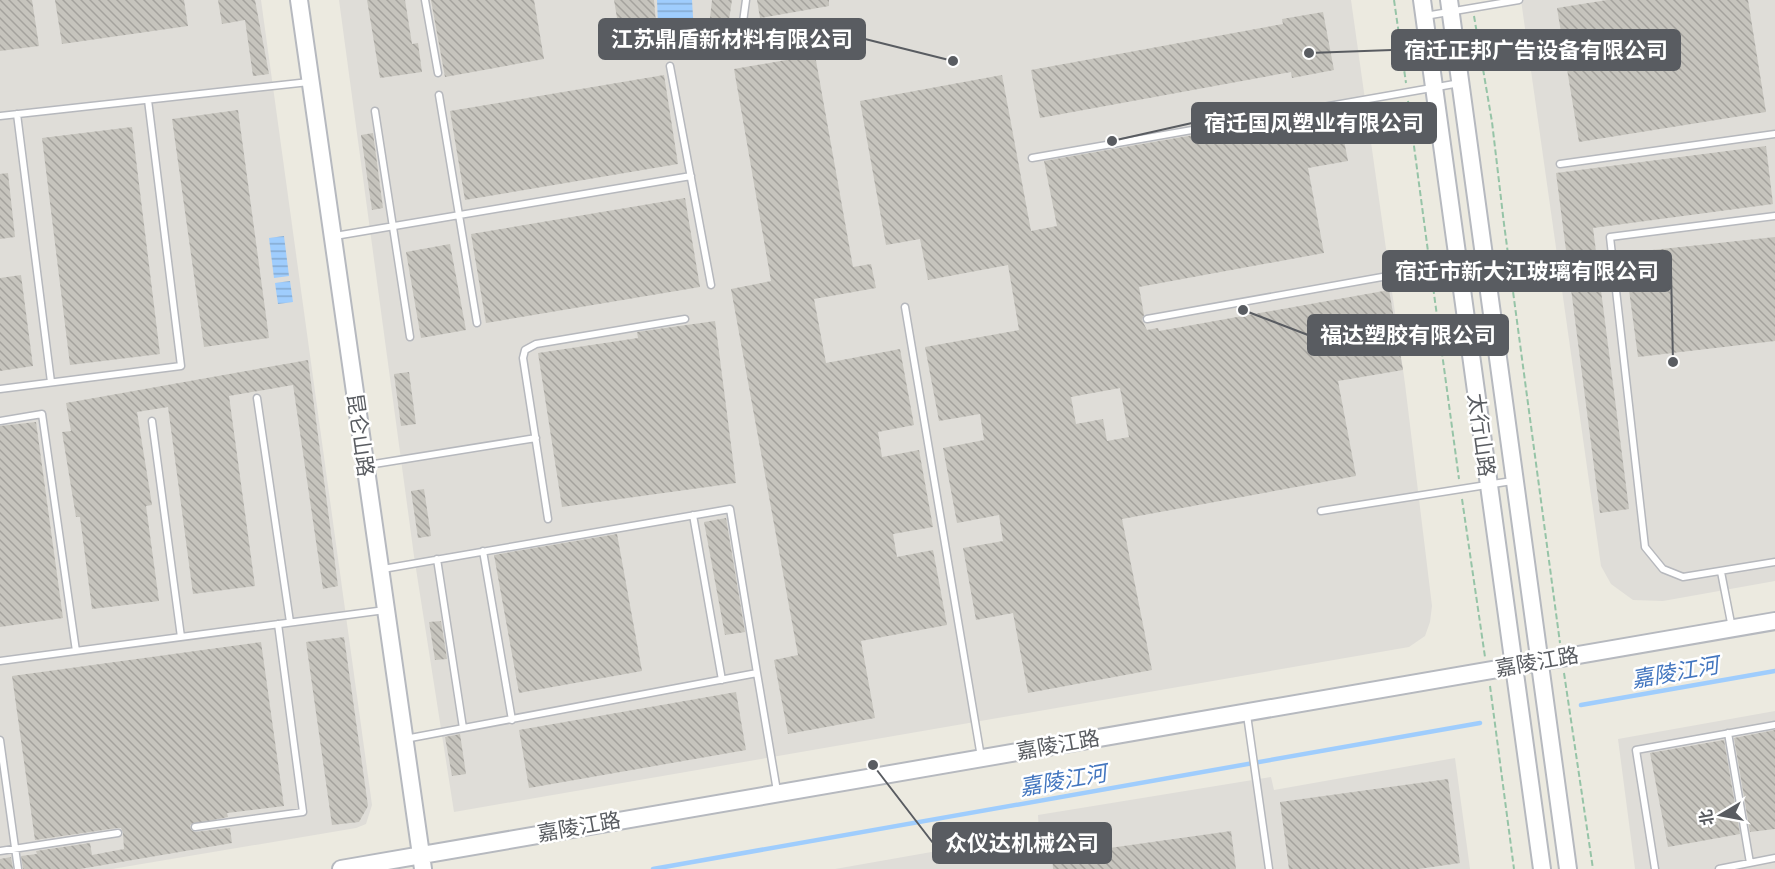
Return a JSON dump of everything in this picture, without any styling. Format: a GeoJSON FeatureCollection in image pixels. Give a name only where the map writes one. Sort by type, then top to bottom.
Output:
{"type":"FeatureCollection","features":[{"type":"Feature","properties":{"kind":"street","name":"昆仑山路"},"geometry":{"type":"LineString","coordinates":[[298,0],[422,862]]}},
{"type":"Feature","properties":{"kind":"street","name":"太行山路"},"geometry":{"type":"LineString","coordinates":[[1450,6],[1568,869]]}},
{"type":"Feature","properties":{"kind":"street","name":"太行山路"},"geometry":{"type":"LineString","coordinates":[[1424,8],[1542,869]]}},
{"type":"Feature","properties":{"kind":"street","name":"嘉陵江路"},"geometry":{"type":"LineString","coordinates":[[341,869],[422,862],[778,793],[1775,621]]}},
{"type":"Feature","properties":{"kind":"lane"},"geometry":{"type":"LineString","coordinates":[[425,0],[438,73]]}},
{"type":"Feature","properties":{"kind":"lane"},"geometry":{"type":"LineString","coordinates":[[743,22],[746,0]]}},
{"type":"Feature","properties":{"kind":"lane"},"geometry":{"type":"LineString","coordinates":[[1424,8],[1450,6],[1473,8],[1519,0]]}},
{"type":"Feature","properties":{"kind":"lane"},"geometry":{"type":"LineString","coordinates":[[670,66],[711,285]]}},
{"type":"Feature","properties":{"kind":"lane"},"geometry":{"type":"LineString","coordinates":[[0,116],[310,82]]}},
{"type":"Feature","properties":{"kind":"lane"},"geometry":{"type":"LineString","coordinates":[[1032,158],[1461,83]]}},
{"type":"Feature","properties":{"kind":"lane"},"geometry":{"type":"LineString","coordinates":[[439,95],[477,323]]}},
{"type":"Feature","properties":{"kind":"lane"},"geometry":{"type":"LineString","coordinates":[[0,389],[181,366],[148,100]]}},
{"type":"Feature","properties":{"kind":"lane"},"geometry":{"type":"LineString","coordinates":[[375,111],[391,227],[410,337]]}},
{"type":"Feature","properties":{"kind":"lane"},"geometry":{"type":"LineString","coordinates":[[17,114],[51,382]]}},
{"type":"Feature","properties":{"kind":"lane"},"geometry":{"type":"LineString","coordinates":[[1560,164],[1775,134]]}},
{"type":"Feature","properties":{"kind":"lane"},"geometry":{"type":"LineString","coordinates":[[332,237],[691,176]]}},
{"type":"Feature","properties":{"kind":"lane"},"geometry":{"type":"LineString","coordinates":[[1775,216],[1610,237],[1645,547],[1653,559],[1672,574],[1683,577],[1775,562]]}},
{"type":"Feature","properties":{"kind":"lane"},"geometry":{"type":"LineString","coordinates":[[1147,319],[1485,259]]}},
{"type":"Feature","properties":{"kind":"lane"},"geometry":{"type":"LineString","coordinates":[[905,307],[981,758]]}},
{"type":"Feature","properties":{"kind":"lane"},"geometry":{"type":"LineString","coordinates":[[548,519],[523,358],[525,350],[536,344],[685,320]]}},
{"type":"Feature","properties":{"kind":"lane"},"geometry":{"type":"LineString","coordinates":[[257,398],[290,622]]}},
{"type":"Feature","properties":{"kind":"lane"},"geometry":{"type":"LineString","coordinates":[[0,421],[42,414],[76,651]]}},
{"type":"Feature","properties":{"kind":"lane"},"geometry":{"type":"LineString","coordinates":[[152,421],[181,637]]}},
{"type":"Feature","properties":{"kind":"lane"},"geometry":{"type":"LineString","coordinates":[[364,466],[536,438]]}},
{"type":"Feature","properties":{"kind":"lane"},"geometry":{"type":"LineString","coordinates":[[1321,510],[1516,480]]}},
{"type":"Feature","properties":{"kind":"lane"},"geometry":{"type":"LineString","coordinates":[[379,569],[730,509],[778,793]]}},
{"type":"Feature","properties":{"kind":"lane"},"geometry":{"type":"LineString","coordinates":[[693,515],[723,680]]}},
{"type":"Feature","properties":{"kind":"lane"},"geometry":{"type":"LineString","coordinates":[[483,551],[512,720]]}},
{"type":"Feature","properties":{"kind":"lane"},"geometry":{"type":"LineString","coordinates":[[437,559],[463,728]]}},
{"type":"Feature","properties":{"kind":"lane"},"geometry":{"type":"LineString","coordinates":[[1721,572],[1732,628]]}},
{"type":"Feature","properties":{"kind":"lane"},"geometry":{"type":"LineString","coordinates":[[0,661],[385,610]]}},
{"type":"Feature","properties":{"kind":"lane"},"geometry":{"type":"LineString","coordinates":[[195,827],[303,812],[278,624]]}},
{"type":"Feature","properties":{"kind":"lane"},"geometry":{"type":"LineString","coordinates":[[404,739],[757,673]]}},
{"type":"Feature","properties":{"kind":"lane"},"geometry":{"type":"LineString","coordinates":[[1246,712],[1269,869]]}},
{"type":"Feature","properties":{"kind":"lane"},"geometry":{"type":"LineString","coordinates":[[1655,869],[1636,750],[1775,725]]}},
{"type":"Feature","properties":{"kind":"lane"},"geometry":{"type":"LineString","coordinates":[[1728,733],[1750,863]]}},
{"type":"Feature","properties":{"kind":"lane"},"geometry":{"type":"LineString","coordinates":[[0,740],[18,869]]}},
{"type":"Feature","properties":{"kind":"lane"},"geometry":{"type":"LineString","coordinates":[[0,851],[118,833]]}},
{"type":"Feature","properties":{"kind":"lane"},"geometry":{"type":"LineString","coordinates":[[1719,869],[1775,858]]}},
{"type":"Feature","properties":{"kind":"path"},"geometry":{"type":"LineString","coordinates":[[1394,0],[1515,869]]}},
{"type":"Feature","properties":{"kind":"path"},"geometry":{"type":"LineString","coordinates":[[1473,8],[1502,190],[1504,224],[1562,657],[1593,869]]}},
{"type":"Feature","properties":{"kind":"shaded area"},"geometry":{"type":"Polygon","coordinates":[[[0,0],[261,0],[372,805],[366,824],[356,828],[112,869],[0,869],[0,0]]]}},
{"type":"Feature","properties":{"kind":"shaded area"},"geometry":{"type":"Polygon","coordinates":[[[339,0],[1351,0],[1405,384],[1432,606],[1425,636],[1409,647],[454,812],[414,556],[339,0]]]}},
{"type":"Feature","properties":{"kind":"shaded area"},"geometry":{"type":"Polygon","coordinates":[[[1521,0],[1775,0],[1775,581],[1663,601],[1633,600],[1611,584],[1601,566],[1521,0]]]}},
{"type":"Feature","properties":{"kind":"shaded area"},"geometry":{"type":"Polygon","coordinates":[[[1775,711],[1775,869],[1635,869],[1618,739],[1775,711]]]}},
{"type":"Feature","properties":{"kind":"shaded area"},"geometry":{"type":"Polygon","coordinates":[[[1455,758],[1470,869],[835,869],[1039,833],[1038,815],[1271,777],[1274,790],[1455,758]]]}},
{"type":"Feature","properties":{"kind":"water"},"geometry":{"type":"Polygon","coordinates":[[[657,0],[692,0],[694,33],[673,38],[662,35],[658,25],[657,0]]]}},
{"type":"Feature","properties":{"kind":"water"},"geometry":{"type":"Polygon","coordinates":[[[284,236],[289,276],[274,278],[269,238],[284,236]]]}},
{"type":"Feature","properties":{"kind":"water"},"geometry":{"type":"Polygon","coordinates":[[[290,281],[293,302],[278,304],[275,283],[290,281]]]}},
{"type":"Feature","properties":{"kind":"building"},"geometry":{"type":"Polygon","coordinates":[[[0,0],[32,0],[39,46],[0,51],[0,0]]]}},
{"type":"Feature","properties":{"kind":"building"},"geometry":{"type":"Polygon","coordinates":[[[55,0],[184,0],[188,26],[62,44],[55,0]]]}},
{"type":"Feature","properties":{"kind":"building"},"geometry":{"type":"Polygon","coordinates":[[[218,0],[255,0],[269,74],[253,76],[245,20],[222,24],[218,0]]]}},
{"type":"Feature","properties":{"kind":"building"},"geometry":{"type":"Polygon","coordinates":[[[367,0],[405,0],[412,44],[418,43],[422,72],[380,78],[367,0]]]}},
{"type":"Feature","properties":{"kind":"building"},"geometry":{"type":"Polygon","coordinates":[[[431,0],[534,0],[544,59],[445,77],[431,0]]]}},
{"type":"Feature","properties":{"kind":"building"},"geometry":{"type":"Polygon","coordinates":[[[614,0],[654,0],[657,35],[621,42],[614,0]]]}},
{"type":"Feature","properties":{"kind":"building"},"geometry":{"type":"Polygon","coordinates":[[[712,0],[732,0],[729,20],[710,18],[712,0]]]}},
{"type":"Feature","properties":{"kind":"building"},"geometry":{"type":"Polygon","coordinates":[[[757,0],[829,0],[829,6],[760,18],[757,0]]]}},
{"type":"Feature","properties":{"kind":"building"},"geometry":{"type":"Polygon","coordinates":[[[1607,0],[1748,0],[1766,112],[1579,142],[1557,8],[1607,0]]]}},
{"type":"Feature","properties":{"kind":"building"},"geometry":{"type":"Polygon","coordinates":[[[1323,12],[1334,70],[1292,78],[1291,72],[1040,118],[1031,70],[1283,24],[1282,19],[1323,12]]]}},
{"type":"Feature","properties":{"kind":"building"},"geometry":{"type":"Polygon","coordinates":[[[815,55],[853,267],[871,264],[876,288],[814,299],[826,363],[900,349],[914,425],[878,432],[882,457],[919,450],[933,527],[893,534],[897,557],[933,550],[947,625],[861,641],[875,718],[788,734],[774,660],[798,655],[731,289],[771,281],[734,69],[815,55]]]}},
{"type":"Feature","properties":{"kind":"building"},"geometry":{"type":"Polygon","coordinates":[[[664,75],[678,164],[465,200],[450,111],[664,75]]]}},
{"type":"Feature","properties":{"kind":"building"},"geometry":{"type":"Polygon","coordinates":[[[1002,75],[1031,231],[1057,226],[1044,161],[1338,110],[1348,161],[1308,168],[1324,253],[1139,287],[1144,315],[1142,320],[1147,330],[1158,328],[1159,331],[1389,290],[1403,370],[1338,381],[1356,476],[1122,519],[1152,670],[1028,693],[1013,613],[976,620],[963,548],[1003,541],[999,515],[957,523],[943,448],[984,440],[980,414],[939,421],[925,347],[1019,330],[1008,265],[928,280],[920,239],[886,245],[860,101],[1002,75]],[[1120,388],[1071,397],[1076,424],[1103,419],[1107,441],[1129,437],[1120,388]]]}},
{"type":"Feature","properties":{"kind":"building"},"geometry":{"type":"Polygon","coordinates":[[[238,110],[269,338],[204,347],[172,119],[238,110]]]}},
{"type":"Feature","properties":{"kind":"building"},"geometry":{"type":"Polygon","coordinates":[[[132,127],[160,354],[70,365],[42,138],[132,127]]]}},
{"type":"Feature","properties":{"kind":"building"},"geometry":{"type":"Polygon","coordinates":[[[373,133],[383,208],[372,210],[361,135],[373,133]]]}},
{"type":"Feature","properties":{"kind":"building"},"geometry":{"type":"Polygon","coordinates":[[[1766,146],[1773,204],[1593,228],[1629,509],[1600,513],[1556,173],[1766,146]]]}},
{"type":"Feature","properties":{"kind":"building"},"geometry":{"type":"Polygon","coordinates":[[[8,173],[15,237],[0,239],[0,174],[8,173]]]}},
{"type":"Feature","properties":{"kind":"building"},"geometry":{"type":"Polygon","coordinates":[[[685,198],[700,287],[486,323],[471,234],[685,198]]]}},
{"type":"Feature","properties":{"kind":"building"},"geometry":{"type":"Polygon","coordinates":[[[1775,237],[1775,341],[1638,357],[1624,253],[1775,237]]]}},
{"type":"Feature","properties":{"kind":"building"},"geometry":{"type":"Polygon","coordinates":[[[450,244],[466,330],[421,338],[406,252],[450,244]]]}},
{"type":"Feature","properties":{"kind":"building"},"geometry":{"type":"Polygon","coordinates":[[[21,275],[33,366],[0,371],[0,278],[21,275]]]}},
{"type":"Feature","properties":{"kind":"building"},"geometry":{"type":"Polygon","coordinates":[[[715,321],[736,483],[562,507],[538,353],[638,338],[637,332],[715,321]]]}},
{"type":"Feature","properties":{"kind":"building"},"geometry":{"type":"Polygon","coordinates":[[[308,360],[338,586],[323,589],[293,385],[229,396],[255,586],[193,594],[168,407],[137,412],[152,505],[146,506],[159,601],[92,609],[80,517],[76,517],[62,432],[71,431],[66,403],[308,360]]]}},
{"type":"Feature","properties":{"kind":"building"},"geometry":{"type":"Polygon","coordinates":[[[409,372],[416,424],[401,426],[394,374],[409,372]]]}},
{"type":"Feature","properties":{"kind":"building"},"geometry":{"type":"Polygon","coordinates":[[[36,422],[63,618],[0,627],[0,426],[36,422]]]}},
{"type":"Feature","properties":{"kind":"building"},"geometry":{"type":"Polygon","coordinates":[[[424,489],[431,536],[418,538],[411,491],[424,489]]]}},
{"type":"Feature","properties":{"kind":"building"},"geometry":{"type":"Polygon","coordinates":[[[726,518],[745,632],[725,635],[704,522],[726,518]]]}},
{"type":"Feature","properties":{"kind":"building"},"geometry":{"type":"Polygon","coordinates":[[[617,534],[642,671],[519,693],[494,555],[617,534]]]}},
{"type":"Feature","properties":{"kind":"building"},"geometry":{"type":"Polygon","coordinates":[[[441,621],[447,659],[435,660],[429,622],[441,621]]]}},
{"type":"Feature","properties":{"kind":"building"},"geometry":{"type":"Polygon","coordinates":[[[344,637],[368,806],[359,822],[332,825],[306,642],[344,637]]]}},
{"type":"Feature","properties":{"kind":"building"},"geometry":{"type":"Polygon","coordinates":[[[261,642],[284,806],[227,813],[228,817],[190,825],[191,830],[195,832],[230,828],[232,843],[80,869],[23,869],[21,856],[37,854],[36,851],[90,843],[92,855],[124,849],[121,828],[35,840],[12,676],[261,642]]]}},
{"type":"Feature","properties":{"kind":"building"},"geometry":{"type":"Polygon","coordinates":[[[736,692],[746,750],[529,788],[519,730],[736,692]]]}},
{"type":"Feature","properties":{"kind":"building"},"geometry":{"type":"Polygon","coordinates":[[[1775,730],[1775,829],[1750,832],[1734,738],[1775,730]]]}},
{"type":"Feature","properties":{"kind":"building"},"geometry":{"type":"Polygon","coordinates":[[[460,734],[466,774],[452,776],[445,737],[460,734]]]}},
{"type":"Feature","properties":{"kind":"building"},"geometry":{"type":"Polygon","coordinates":[[[1724,740],[1740,834],[1668,847],[1650,753],[1724,740]]]}},
{"type":"Feature","properties":{"kind":"building"},"geometry":{"type":"Polygon","coordinates":[[[1448,779],[1460,863],[1418,869],[1289,869],[1280,802],[1448,779]]]}},
{"type":"Feature","properties":{"kind":"building"},"geometry":{"type":"Polygon","coordinates":[[[1231,831],[1236,869],[1053,869],[1052,856],[1231,831]]]}},
{"type":"Feature","properties":{"kind":"building"},"geometry":{"type":"Polygon","coordinates":[[[11,857],[13,869],[0,869],[0,859],[11,857]]]}},
{"type":"Feature","properties":{"kind":"waterway","name":"嘉陵江河"},"geometry":{"type":"LineString","coordinates":[[1581,705],[1775,671]]}},
{"type":"Feature","properties":{"kind":"waterway","name":"嘉陵江河"},"geometry":{"type":"LineString","coordinates":[[653,869],[1480,723]]}},
{"type":"Feature","properties":{"kind":"place","name":"宿迁正邦广告设备有限公司"},"geometry":{"type":"Point","coordinates":[1309,53]}},
{"type":"Feature","properties":{"kind":"place","name":"江苏鼎盾新材料有限公司"},"geometry":{"type":"Point","coordinates":[953,61]}},
{"type":"Feature","properties":{"kind":"place","name":"宿迁国风塑业有限公司"},"geometry":{"type":"Point","coordinates":[1112,141]}},
{"type":"Feature","properties":{"kind":"place","name":"福达塑胶有限公司"},"geometry":{"type":"Point","coordinates":[1243,310]}},
{"type":"Feature","properties":{"kind":"place","name":"宿迁市新大江玻璃有限公司"},"geometry":{"type":"Point","coordinates":[1673,362]}},
{"type":"Feature","properties":{"kind":"place","name":"众仪达机械公司"},"geometry":{"type":"Point","coordinates":[873,765]}}]}
